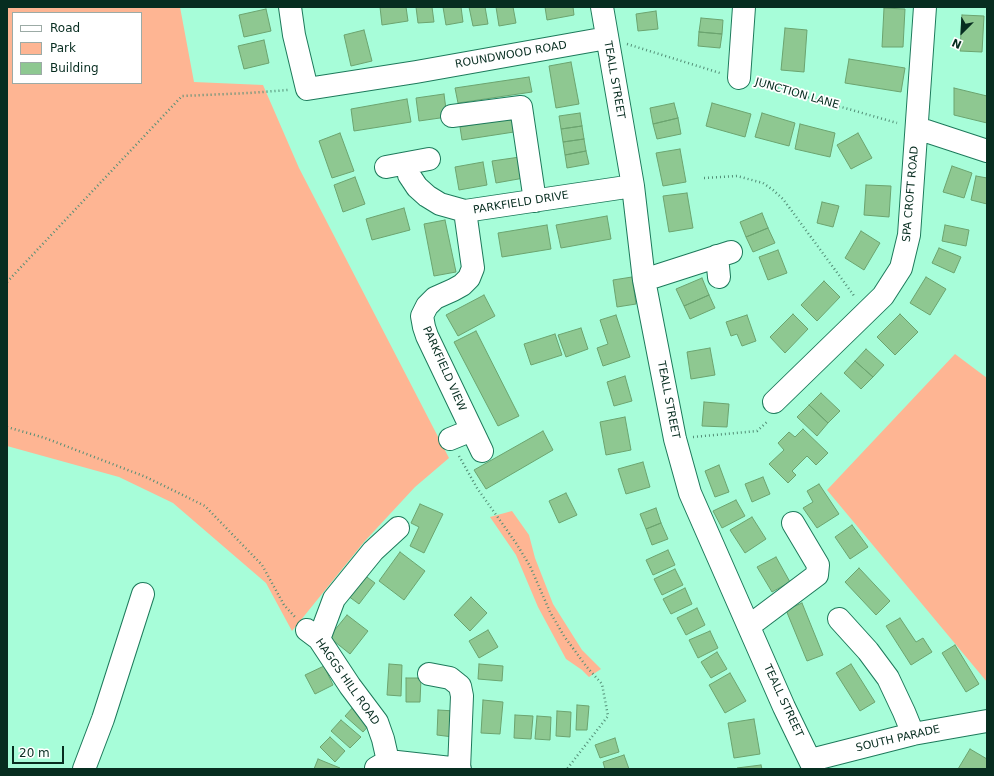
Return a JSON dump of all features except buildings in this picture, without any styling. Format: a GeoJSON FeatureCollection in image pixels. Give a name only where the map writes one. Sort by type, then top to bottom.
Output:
{"type":"FeatureCollection","features":[{"type":"Feature","properties":{"kind":"street"},"geometry":{"type":"LineString","coordinates":[[290,7],[294,35],[307,89]]}},
{"type":"Feature","properties":{"kind":"street","name":"TEALL STREET"},"geometry":{"type":"LineString","coordinates":[[602,7],[633,186],[644,280],[675,439],[690,493],[784,707],[812,765]]}},
{"type":"Feature","properties":{"kind":"street"},"geometry":{"type":"LineString","coordinates":[[732,76],[744,7]]}},
{"type":"Feature","properties":{"kind":"street","name":"SPA CROFT ROAD"},"geometry":{"type":"LineString","coordinates":[[774,402],[867,313],[883,296],[901,268],[908,235],[925,7]]}},
{"type":"Feature","properties":{"kind":"street","name":"ROUNDWOOD ROAD"},"geometry":{"type":"LineString","coordinates":[[307,89],[413,63],[607,38]]}},
{"type":"Feature","properties":{"kind":"street"},"geometry":{"type":"LineString","coordinates":[[452,116],[521,107],[536,201]]}},
{"type":"Feature","properties":{"kind":"street"},"geometry":{"type":"LineString","coordinates":[[917,128],[987,151]]}},
{"type":"Feature","properties":{"kind":"street"},"geometry":{"type":"LineString","coordinates":[[386,167],[429,159]]}},
{"type":"Feature","properties":{"kind":"street","name":"PARKFIELD DRIVE"},"geometry":{"type":"LineString","coordinates":[[408,163],[409,175],[417,188],[440,204],[465,212],[633,186]]}},
{"type":"Feature","properties":{"kind":"street","name":"PARKFIELD VIEW"},"geometry":{"type":"LineString","coordinates":[[465,212],[473,268],[469,278],[458,288],[435,298],[427,306],[422,316],[427,336],[482,451]]}},
{"type":"Feature","properties":{"kind":"street"},"geometry":{"type":"LineString","coordinates":[[644,280],[722,262]]}},
{"type":"Feature","properties":{"kind":"street"},"geometry":{"type":"LineString","coordinates":[[450,439],[472,430]]}},
{"type":"Feature","properties":{"kind":"street"},"geometry":{"type":"LineString","coordinates":[[749,626],[817,575],[818,565],[793,523]]}},
{"type":"Feature","properties":{"kind":"street"},"geometry":{"type":"LineString","coordinates":[[313,635],[334,599],[373,551],[398,528]]}},
{"type":"Feature","properties":{"kind":"street"},"geometry":{"type":"LineString","coordinates":[[84,769],[103,719],[143,594]]}},
{"type":"Feature","properties":{"kind":"street"},"geometry":{"type":"LineString","coordinates":[[840,620],[868,651],[888,678],[913,734]]}},
{"type":"Feature","properties":{"kind":"street","name":"HAGGS HILL ROAD"},"geometry":{"type":"LineString","coordinates":[[313,635],[377,722],[383,739],[382,765]]}},
{"type":"Feature","properties":{"kind":"street"},"geometry":{"type":"LineString","coordinates":[[382,765],[460,769],[462,696],[460,686],[450,678],[429,674]]}},
{"type":"Feature","properties":{"kind":"street","name":"SOUTH PARADE"},"geometry":{"type":"LineString","coordinates":[[812,765],[913,734],[987,722]]}},
{"type":"Feature","properties":{"kind":"path","name":"JUNCTION LANE"},"geometry":{"type":"LineString","coordinates":[[607,38],[732,76],[917,128]]}},
{"type":"Feature","properties":{"kind":"path"},"geometry":{"type":"LineString","coordinates":[[7,282],[182,96],[307,89]]}},
{"type":"Feature","properties":{"kind":"path"},"geometry":{"type":"LineString","coordinates":[[704,178],[737,176],[763,183],[773,190],[783,199],[867,313]]}},
{"type":"Feature","properties":{"kind":"path"},"geometry":{"type":"LineString","coordinates":[[675,439],[757,431],[780,408],[774,402]]}},
{"type":"Feature","properties":{"kind":"path"},"geometry":{"type":"LineString","coordinates":[[7,427],[45,438],[146,477],[205,506],[262,565],[284,605],[313,635]]}},
{"type":"Feature","properties":{"kind":"path"},"geometry":{"type":"LineString","coordinates":[[450,439],[477,488],[516,543],[530,566],[550,612],[564,636],[586,666],[602,684],[608,716],[568,769]]}},
{"type":"Feature","properties":{"kind":"green space"},"geometry":{"type":"Polygon","coordinates":[[[7,7],[180,7],[194,82],[263,85],[299,168],[449,458],[415,487],[364,542],[292,631],[266,583],[173,503],[119,477],[7,446],[7,7]]]}},
{"type":"Feature","properties":{"kind":"green space"},"geometry":{"type":"Polygon","coordinates":[[[955,354],[987,378],[987,682],[827,490],[955,354]]]}},
{"type":"Feature","properties":{"kind":"green space"},"geometry":{"type":"Polygon","coordinates":[[[512,511],[529,535],[535,558],[553,604],[582,650],[601,669],[589,677],[566,659],[538,607],[516,555],[490,517],[512,511]]]}}]}
